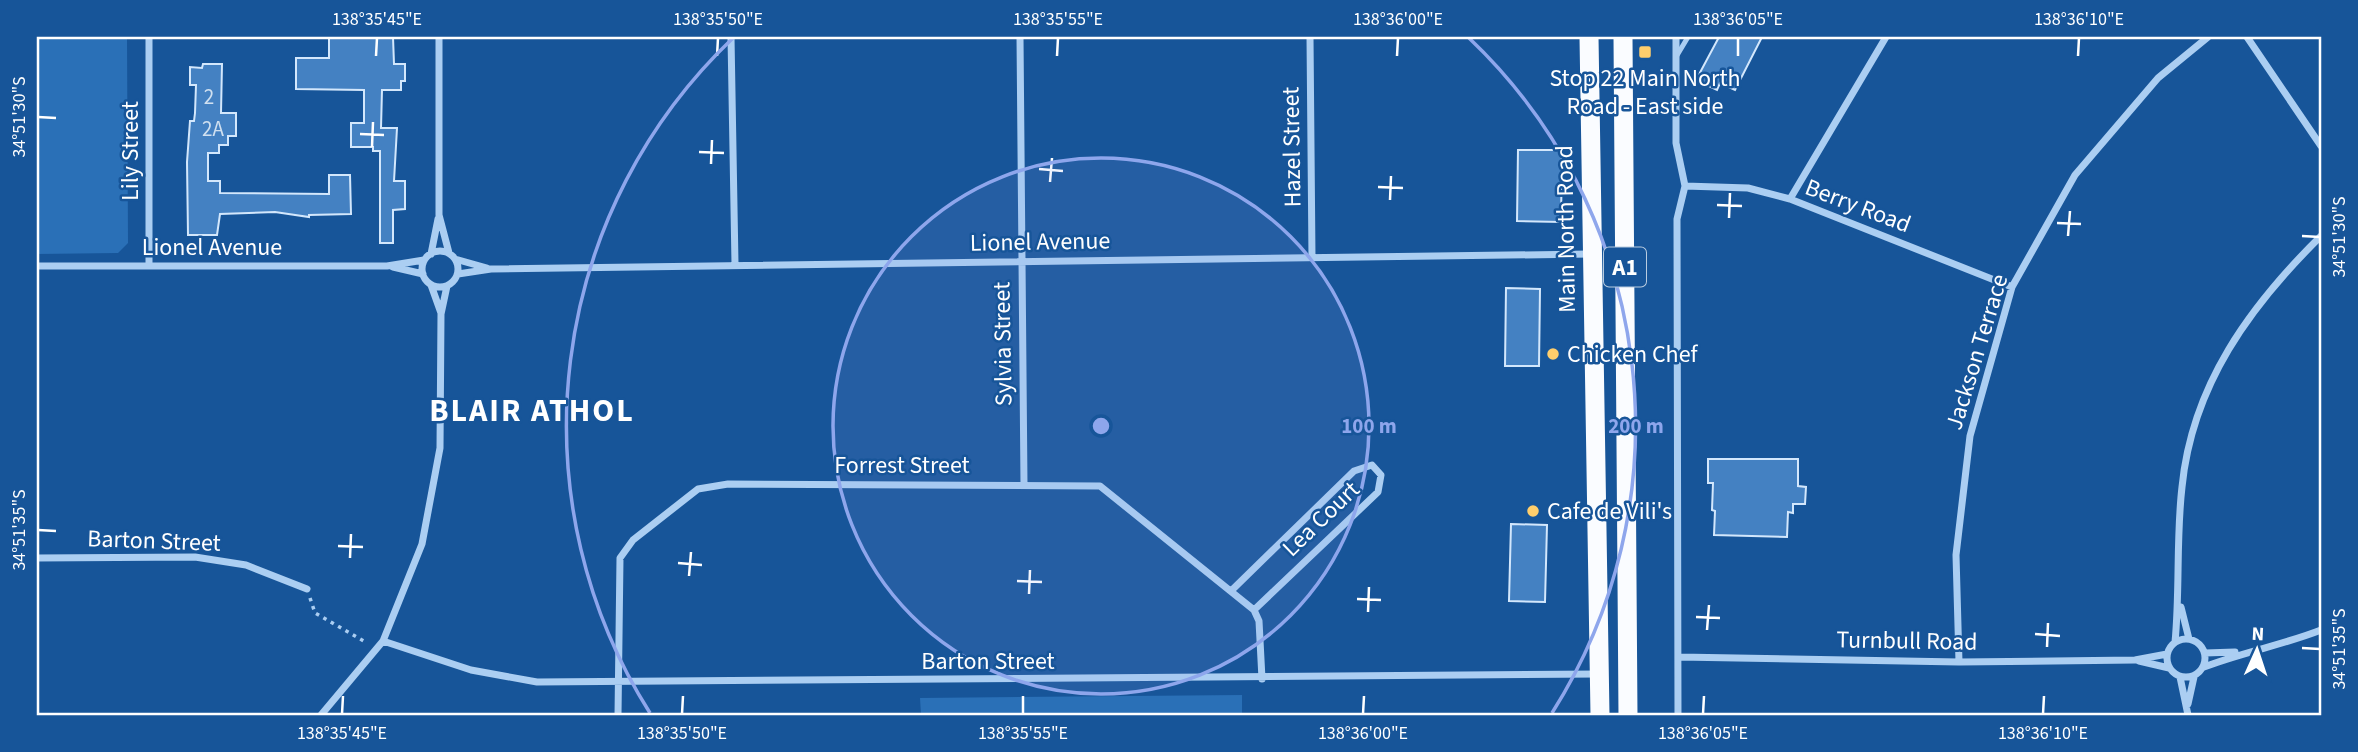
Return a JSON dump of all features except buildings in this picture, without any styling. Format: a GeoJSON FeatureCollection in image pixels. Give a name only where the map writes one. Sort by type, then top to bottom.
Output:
{"type":"FeatureCollection","features":[{"type":"Feature","properties":{"kind":"highway","name":"Main North Road"},"geometry":{"type":"LineString","coordinates":[[1589,37],[1590,254],[1600,715]]}},
{"type":"Feature","properties":{"kind":"highway","name":"A1"},"geometry":{"type":"LineString","coordinates":[[1623,37],[1628,715]]}},
{"type":"Feature","properties":{"kind":"street","name":"Lily Street"},"geometry":{"type":"LineString","coordinates":[[149,37],[149,266]]}},
{"type":"Feature","properties":{"kind":"street"},"geometry":{"type":"LineString","coordinates":[[439,37],[439,215],[431,254],[424,260],[423,274],[431,285],[441,314]]}},
{"type":"Feature","properties":{"kind":"street"},"geometry":{"type":"LineString","coordinates":[[731,37],[735,264]]}},
{"type":"Feature","properties":{"kind":"street","name":"Sylvia Street"},"geometry":{"type":"LineString","coordinates":[[1020,37],[1024,484]]}},
{"type":"Feature","properties":{"kind":"street","name":"Hazel Street"},"geometry":{"type":"LineString","coordinates":[[1310,37],[1312,258]]}},
{"type":"Feature","properties":{"kind":"street"},"geometry":{"type":"LineString","coordinates":[[1676,37],[1676,143],[1685,186],[1677,219],[1678,715]]}},
{"type":"Feature","properties":{"kind":"street"},"geometry":{"type":"LineString","coordinates":[[1790,200],[1886,37]]}},
{"type":"Feature","properties":{"kind":"street","name":"Jackson Terrace"},"geometry":{"type":"LineString","coordinates":[[1959,662],[1956,555],[1970,436],[2012,287],[2075,175],[2158,78],[2208,37]]}},
{"type":"Feature","properties":{"kind":"street"},"geometry":{"type":"LineString","coordinates":[[2247,37],[2321,146]]}},
{"type":"Feature","properties":{"kind":"street","name":"Berry Road"},"geometry":{"type":"LineString","coordinates":[[1685,186],[1748,188],[1790,200],[2012,287]]}},
{"type":"Feature","properties":{"kind":"street"},"geometry":{"type":"LineString","coordinates":[[321,715],[383,640],[422,544],[437,462],[441,314],[447,286],[458,274],[439,215]]}},
{"type":"Feature","properties":{"kind":"street"},"geometry":{"type":"LineString","coordinates":[[2188,712],[2180,677],[2169,668],[2167,653],[2175,642],[2182,487],[2199,404],[2234,340],[2288,269],[2321,236]]}},
{"type":"Feature","properties":{"kind":"street"},"geometry":{"type":"LineString","coordinates":[[431,254],[452,256]]}},
{"type":"Feature","properties":{"kind":"street","name":"Lionel Avenue"},"geometry":{"type":"LineString","coordinates":[[458,274],[491,269],[735,264],[1590,254]]}},
{"type":"Feature","properties":{"kind":"street","name":"Lionel Avenue"},"geometry":{"type":"LineString","coordinates":[[452,256],[491,269]]}},
{"type":"Feature","properties":{"kind":"street","name":"Lionel Avenue"},"geometry":{"type":"LineString","coordinates":[[37,266],[387,266],[424,260]]}},
{"type":"Feature","properties":{"kind":"street","name":"Lionel Avenue"},"geometry":{"type":"LineString","coordinates":[[387,266],[423,274]]}},
{"type":"Feature","properties":{"kind":"street"},"geometry":{"type":"LineString","coordinates":[[431,285],[447,286]]}},
{"type":"Feature","properties":{"kind":"street","name":"Lea Court"},"geometry":{"type":"LineString","coordinates":[[1232,590],[1354,471],[1372,465],[1381,475],[1378,492],[1254,610]]}},
{"type":"Feature","properties":{"kind":"street","name":"Forrest Street"},"geometry":{"type":"LineString","coordinates":[[618,715],[621,558],[634,540],[698,489],[729,484],[1100,486],[1254,610]]}},
{"type":"Feature","properties":{"kind":"street","name":"Barton Street"},"geometry":{"type":"LineString","coordinates":[[37,558],[195,557],[246,565],[307,589]]}},
{"type":"Feature","properties":{"kind":"street"},"geometry":{"type":"LineString","coordinates":[[2179,599],[2189,639]]}},
{"type":"Feature","properties":{"kind":"street"},"geometry":{"type":"LineString","coordinates":[[1254,610],[1259,621],[1262,679]]}},
{"type":"Feature","properties":{"kind":"street"},"geometry":{"type":"LineString","coordinates":[[2205,653],[2243,652],[2289,643],[2321,630]]}},
{"type":"Feature","properties":{"kind":"street"},"geometry":{"type":"LineString","coordinates":[[2175,642],[2189,639],[2202,646],[2205,653],[2204,667]]}},
{"type":"Feature","properties":{"kind":"street","name":"Barton Street"},"geometry":{"type":"LineString","coordinates":[[383,640],[471,670],[537,682],[1262,679],[1600,674]]}},
{"type":"Feature","properties":{"kind":"street"},"geometry":{"type":"LineString","coordinates":[[2188,712],[2194,677],[2204,667],[2243,652]]}},
{"type":"Feature","properties":{"kind":"street","name":"Turnbull Road"},"geometry":{"type":"LineString","coordinates":[[1679,657],[1959,662],[2135,660],[2167,653]]}},
{"type":"Feature","properties":{"kind":"street","name":"Turnbull Road"},"geometry":{"type":"LineString","coordinates":[[2135,660],[2169,668]]}},
{"type":"Feature","properties":{"kind":"street"},"geometry":{"type":"LineString","coordinates":[[2180,677],[2194,677]]}},
{"type":"Feature","properties":{"kind":"lane"},"geometry":{"type":"LineString","coordinates":[[1676,57],[1688,37]]}},
{"type":"Feature","properties":{"kind":"path"},"geometry":{"type":"LineString","coordinates":[[307,589],[315,613],[376,649]]}},
{"type":"Feature","properties":{"kind":"shaded area"},"geometry":{"type":"Polygon","coordinates":[[[37,37],[127,37],[128,243],[118,253],[37,254],[37,37]]]}},
{"type":"Feature","properties":{"kind":"shaded area"},"geometry":{"type":"Polygon","coordinates":[[[1242,695],[1242,715],[921,715],[920,698],[1242,695]]]}},
{"type":"Feature","properties":{"kind":"place","name":"Stop 22 Main North Road - East side"},"geometry":{"type":"Point","coordinates":[1645,52]}},
{"type":"Feature","properties":{"kind":"place","name":"Chicken Chef"},"geometry":{"type":"Point","coordinates":[1553,354]}},
{"type":"Feature","properties":{"kind":"place","name":"Cafe de Vili's"},"geometry":{"type":"Point","coordinates":[1533,511]}},
{"type":"Feature","properties":{"kind":"district","name":"BLAIR ATHOL"},"geometry":{"type":"Point","coordinates":[532,411]}}]}
